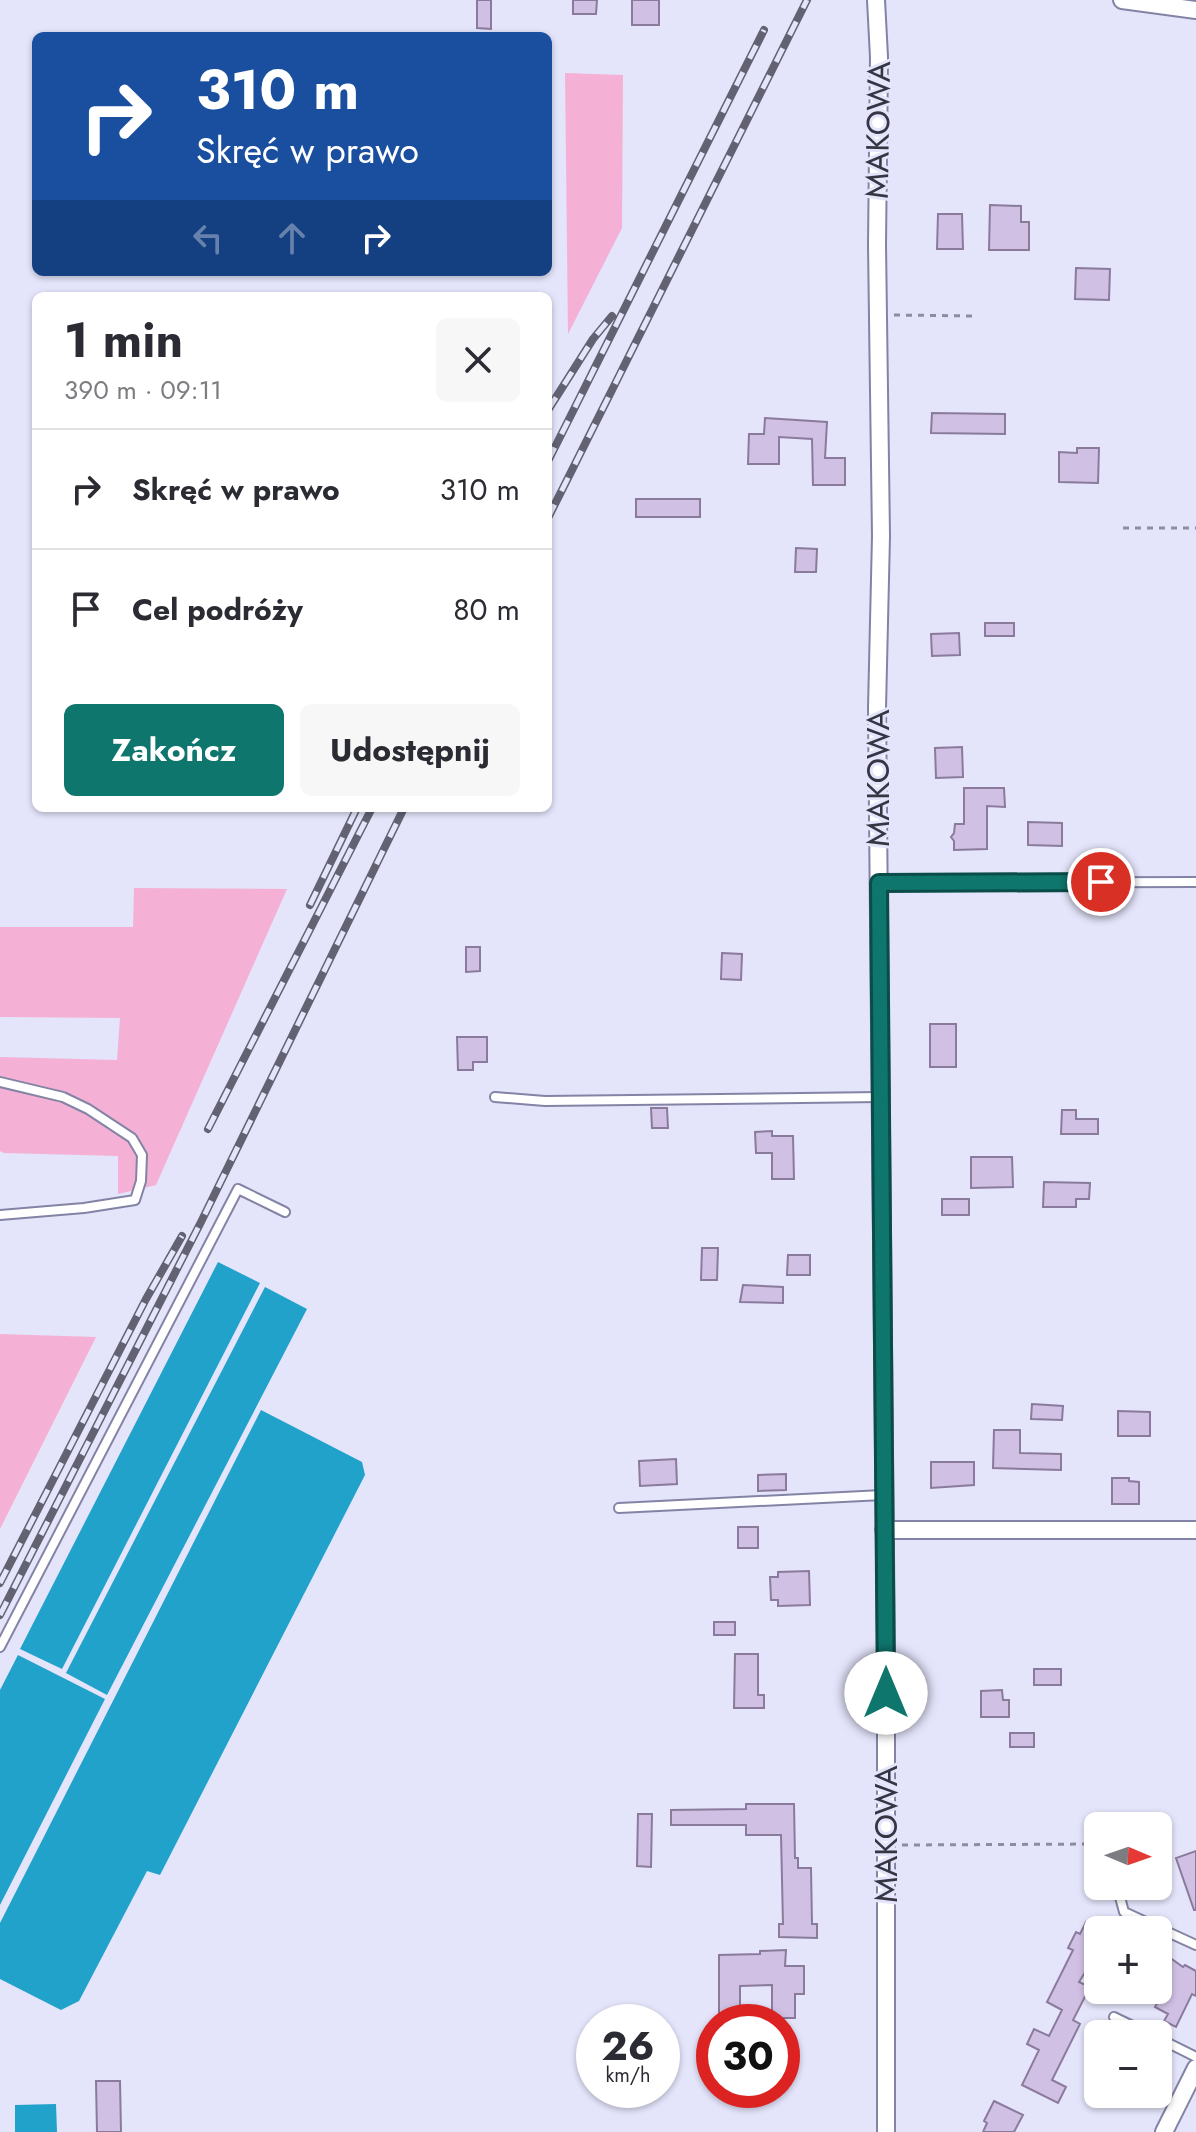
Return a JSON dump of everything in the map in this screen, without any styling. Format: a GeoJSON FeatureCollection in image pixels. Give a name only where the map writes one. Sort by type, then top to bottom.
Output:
{"type":"FeatureCollection","features":[{"type":"Feature","properties":{"kind":"street","name":"MAKOWA"},"geometry":{"type":"LineString","coordinates":[[876,0],[879,57],[881,536],[877,708],[887,1845],[886,2132]]}},
{"type":"Feature","properties":{"kind":"street"},"geometry":{"type":"LineString","coordinates":[[1122,0],[1196,10]]}},
{"type":"Feature","properties":{"kind":"street"},"geometry":{"type":"LineString","coordinates":[[884,1530],[1196,1530]]}},
{"type":"Feature","properties":{"kind":"street"},"geometry":{"type":"LineString","coordinates":[[1164,2132],[1196,2068]]}},
{"type":"Feature","properties":{"kind":"lane"},"geometry":{"type":"LineString","coordinates":[[879,883],[1196,882]]}},
{"type":"Feature","properties":{"kind":"lane"},"geometry":{"type":"LineString","coordinates":[[0,1082],[63,1097],[88,1109],[132,1138],[142,1155],[141,1181],[135,1200],[0,1215]]}},
{"type":"Feature","properties":{"kind":"lane"},"geometry":{"type":"LineString","coordinates":[[495,1097],[559,1101],[881,1097]]}},
{"type":"Feature","properties":{"kind":"lane"},"geometry":{"type":"LineString","coordinates":[[0,1647],[238,1189],[285,1212]]}},
{"type":"Feature","properties":{"kind":"lane"},"geometry":{"type":"LineString","coordinates":[[619,1508],[883,1495]]}},
{"type":"Feature","properties":{"kind":"lane"},"geometry":{"type":"LineString","coordinates":[[1121,1900],[1124,1912],[1196,1945]]}},
{"type":"Feature","properties":{"kind":"lane"},"geometry":{"type":"LineString","coordinates":[[1114,2017],[1120,2020]]}},
{"type":"Feature","properties":{"kind":"lane"},"geometry":{"type":"LineString","coordinates":[[1172,2045],[1196,2057]]}},
{"type":"Feature","properties":{"kind":"path"},"geometry":{"type":"LineString","coordinates":[[878,314],[975,316]]}},
{"type":"Feature","properties":{"kind":"path"},"geometry":{"type":"LineString","coordinates":[[1123,528],[1196,528]]}},
{"type":"Feature","properties":{"kind":"path"},"geometry":{"type":"LineString","coordinates":[[887,1845],[1084,1844]]}},
{"type":"Feature","properties":{"kind":"shaded area"},"geometry":{"type":"Polygon","coordinates":[[[565,73],[623,75],[622,228],[568,334],[565,73]]]}},
{"type":"Feature","properties":{"kind":"shaded area"},"geometry":{"type":"Polygon","coordinates":[[[134,888],[287,889],[156,1185],[118,1194],[118,1156],[0,1151],[0,1057],[117,1060],[120,1018],[0,1017],[0,927],[133,927],[134,888]]]}},
{"type":"Feature","properties":{"kind":"shaded area"},"geometry":{"type":"Polygon","coordinates":[[[0,1334],[96,1337],[0,1529],[0,1334]]]}},
{"type":"Feature","properties":{"kind":"water"},"geometry":{"type":"Polygon","coordinates":[[[218,1262],[260,1283],[62,1669],[20,1649],[218,1262]]]}},
{"type":"Feature","properties":{"kind":"water"},"geometry":{"type":"Polygon","coordinates":[[[265,1287],[307,1309],[107,1695],[66,1673],[265,1287]]]}},
{"type":"Feature","properties":{"kind":"water"},"geometry":{"type":"Polygon","coordinates":[[[261,1410],[362,1462],[365,1475],[160,1875],[147,1871],[79,2001],[61,2010],[0,1979],[0,1923],[261,1410]]]}},
{"type":"Feature","properties":{"kind":"water"},"geometry":{"type":"Polygon","coordinates":[[[18,1655],[105,1699],[0,1905],[0,1690],[18,1655]]]}},
{"type":"Feature","properties":{"kind":"water"},"geometry":{"type":"Polygon","coordinates":[[[56,2104],[57,2132],[15,2132],[15,2105],[56,2104]]]}},
{"type":"Feature","properties":{"kind":"building"},"geometry":{"type":"Polygon","coordinates":[[[477,0],[491,0],[491,29],[477,28],[477,0]]]}},
{"type":"Feature","properties":{"kind":"building"},"geometry":{"type":"Polygon","coordinates":[[[573,0],[597,0],[596,14],[573,14],[573,0]]]}},
{"type":"Feature","properties":{"kind":"building"},"geometry":{"type":"Polygon","coordinates":[[[632,0],[659,0],[659,25],[632,25],[632,0]]]}},
{"type":"Feature","properties":{"kind":"building"},"geometry":{"type":"Polygon","coordinates":[[[990,205],[1021,206],[1021,222],[1029,222],[1029,250],[989,250],[990,205]]]}},
{"type":"Feature","properties":{"kind":"building"},"geometry":{"type":"Polygon","coordinates":[[[938,214],[962,214],[963,249],[937,249],[938,214]]]}},
{"type":"Feature","properties":{"kind":"building"},"geometry":{"type":"Polygon","coordinates":[[[1076,268],[1110,269],[1109,300],[1075,299],[1076,268]]]}},
{"type":"Feature","properties":{"kind":"building"},"geometry":{"type":"Polygon","coordinates":[[[932,413],[1005,414],[1005,434],[931,433],[932,413]]]}},
{"type":"Feature","properties":{"kind":"building"},"geometry":{"type":"Polygon","coordinates":[[[765,418],[827,422],[825,458],[845,458],[845,485],[813,485],[812,439],[779,437],[779,464],[748,464],[749,434],[764,434],[765,418]]]}},
{"type":"Feature","properties":{"kind":"building"},"geometry":{"type":"Polygon","coordinates":[[[1077,448],[1099,448],[1098,483],[1059,482],[1059,452],[1077,453],[1077,448]]]}},
{"type":"Feature","properties":{"kind":"building"},"geometry":{"type":"Polygon","coordinates":[[[636,499],[700,499],[700,517],[636,517],[636,499]]]}},
{"type":"Feature","properties":{"kind":"building"},"geometry":{"type":"Polygon","coordinates":[[[796,548],[817,549],[816,572],[795,572],[796,548]]]}},
{"type":"Feature","properties":{"kind":"building"},"geometry":{"type":"Polygon","coordinates":[[[985,623],[1014,623],[1014,636],[985,636],[985,623]]]}},
{"type":"Feature","properties":{"kind":"building"},"geometry":{"type":"Polygon","coordinates":[[[959,633],[960,655],[932,656],[931,634],[959,633]]]}},
{"type":"Feature","properties":{"kind":"building"},"geometry":{"type":"Polygon","coordinates":[[[962,747],[963,777],[936,778],[935,748],[962,747]]]}},
{"type":"Feature","properties":{"kind":"building"},"geometry":{"type":"Polygon","coordinates":[[[964,788],[1004,788],[1005,807],[987,806],[987,849],[954,850],[951,837],[955,824],[964,824],[964,788]]]}},
{"type":"Feature","properties":{"kind":"building"},"geometry":{"type":"Polygon","coordinates":[[[1028,822],[1062,823],[1062,846],[1028,845],[1028,822]]]}},
{"type":"Feature","properties":{"kind":"building"},"geometry":{"type":"Polygon","coordinates":[[[466,947],[480,947],[480,971],[466,972],[466,947]]]}},
{"type":"Feature","properties":{"kind":"building"},"geometry":{"type":"Polygon","coordinates":[[[722,953],[742,954],[741,980],[721,979],[722,953]]]}},
{"type":"Feature","properties":{"kind":"building"},"geometry":{"type":"Polygon","coordinates":[[[930,1024],[956,1024],[956,1067],[930,1067],[930,1024]]]}},
{"type":"Feature","properties":{"kind":"building"},"geometry":{"type":"Polygon","coordinates":[[[457,1037],[487,1037],[487,1062],[473,1062],[473,1070],[458,1070],[457,1037]]]}},
{"type":"Feature","properties":{"kind":"building"},"geometry":{"type":"Polygon","coordinates":[[[651,1108],[667,1108],[668,1128],[652,1128],[651,1108]]]}},
{"type":"Feature","properties":{"kind":"building"},"geometry":{"type":"Polygon","coordinates":[[[1062,1110],[1076,1110],[1076,1119],[1098,1119],[1098,1134],[1061,1134],[1062,1110]]]}},
{"type":"Feature","properties":{"kind":"building"},"geometry":{"type":"Polygon","coordinates":[[[772,1131],[772,1136],[793,1136],[794,1179],[772,1179],[772,1153],[756,1153],[755,1132],[772,1131]]]}},
{"type":"Feature","properties":{"kind":"building"},"geometry":{"type":"Polygon","coordinates":[[[971,1157],[1012,1157],[1013,1187],[971,1188],[971,1157]]]}},
{"type":"Feature","properties":{"kind":"building"},"geometry":{"type":"Polygon","coordinates":[[[1044,1182],[1090,1183],[1089,1199],[1076,1199],[1076,1207],[1043,1207],[1044,1182]]]}},
{"type":"Feature","properties":{"kind":"building"},"geometry":{"type":"Polygon","coordinates":[[[942,1199],[969,1199],[969,1215],[942,1215],[942,1199]]]}},
{"type":"Feature","properties":{"kind":"building"},"geometry":{"type":"Polygon","coordinates":[[[702,1248],[718,1248],[717,1280],[701,1280],[702,1248]]]}},
{"type":"Feature","properties":{"kind":"building"},"geometry":{"type":"Polygon","coordinates":[[[788,1255],[810,1255],[810,1275],[787,1275],[788,1255]]]}},
{"type":"Feature","properties":{"kind":"building"},"geometry":{"type":"Polygon","coordinates":[[[743,1285],[783,1287],[783,1303],[740,1302],[743,1285]]]}},
{"type":"Feature","properties":{"kind":"building"},"geometry":{"type":"Polygon","coordinates":[[[1032,1404],[1063,1406],[1062,1420],[1031,1419],[1032,1404]]]}},
{"type":"Feature","properties":{"kind":"building"},"geometry":{"type":"Polygon","coordinates":[[[1118,1411],[1150,1412],[1150,1436],[1118,1436],[1118,1411]]]}},
{"type":"Feature","properties":{"kind":"building"},"geometry":{"type":"Polygon","coordinates":[[[994,1430],[1020,1430],[1020,1453],[1061,1454],[1061,1470],[993,1468],[994,1430]]]}},
{"type":"Feature","properties":{"kind":"building"},"geometry":{"type":"Polygon","coordinates":[[[676,1459],[677,1484],[640,1486],[639,1461],[676,1459]]]}},
{"type":"Feature","properties":{"kind":"building"},"geometry":{"type":"Polygon","coordinates":[[[931,1462],[974,1462],[974,1485],[931,1488],[931,1462]]]}},
{"type":"Feature","properties":{"kind":"building"},"geometry":{"type":"Polygon","coordinates":[[[786,1474],[786,1490],[758,1491],[758,1475],[786,1474]]]}},
{"type":"Feature","properties":{"kind":"building"},"geometry":{"type":"Polygon","coordinates":[[[1112,1478],[1129,1478],[1129,1481],[1139,1482],[1139,1504],[1112,1504],[1112,1478]]]}},
{"type":"Feature","properties":{"kind":"building"},"geometry":{"type":"Polygon","coordinates":[[[738,1527],[758,1527],[758,1548],[738,1548],[738,1527]]]}},
{"type":"Feature","properties":{"kind":"building"},"geometry":{"type":"Polygon","coordinates":[[[809,1571],[810,1605],[778,1606],[778,1600],[771,1600],[770,1577],[778,1577],[778,1572],[809,1571]]]}},
{"type":"Feature","properties":{"kind":"building"},"geometry":{"type":"Polygon","coordinates":[[[714,1622],[735,1622],[735,1635],[714,1635],[714,1622]]]}},
{"type":"Feature","properties":{"kind":"building"},"geometry":{"type":"Polygon","coordinates":[[[735,1654],[758,1654],[758,1695],[764,1695],[764,1708],[734,1708],[735,1654]]]}},
{"type":"Feature","properties":{"kind":"building"},"geometry":{"type":"Polygon","coordinates":[[[1034,1669],[1061,1669],[1061,1685],[1034,1685],[1034,1669]]]}},
{"type":"Feature","properties":{"kind":"building"},"geometry":{"type":"Polygon","coordinates":[[[1002,1690],[1003,1700],[1009,1700],[1009,1717],[981,1717],[981,1691],[1002,1690]]]}},
{"type":"Feature","properties":{"kind":"building"},"geometry":{"type":"Polygon","coordinates":[[[1010,1733],[1034,1733],[1034,1747],[1010,1747],[1010,1733]]]}},
{"type":"Feature","properties":{"kind":"building"},"geometry":{"type":"Polygon","coordinates":[[[746,1804],[794,1804],[795,1858],[798,1858],[798,1868],[811,1868],[812,1924],[817,1924],[817,1938],[779,1937],[779,1924],[783,1924],[781,1835],[746,1835],[746,1825],[671,1825],[671,1810],[746,1809],[746,1804]]]}},
{"type":"Feature","properties":{"kind":"building"},"geometry":{"type":"Polygon","coordinates":[[[638,1814],[652,1814],[651,1867],[637,1866],[638,1814]]]}},
{"type":"Feature","properties":{"kind":"building"},"geometry":{"type":"Polygon","coordinates":[[[1196,1851],[1196,1910],[1194,1910],[1176,1858],[1196,1851]]]}},
{"type":"Feature","properties":{"kind":"building"},"geometry":{"type":"Polygon","coordinates":[[[1084,1926],[1084,1974],[1079,1982],[1084,1984],[1084,1999],[1073,2020],[1080,2024],[1052,2080],[1066,2087],[1058,2103],[1022,2085],[1039,2050],[1027,2044],[1034,2029],[1049,2036],[1062,2010],[1047,2002],[1073,1950],[1068,1948],[1076,1932],[1080,1934],[1084,1926]]]}},
{"type":"Feature","properties":{"kind":"building"},"geometry":{"type":"Polygon","coordinates":[[[786,1950],[785,1966],[804,1966],[804,1994],[795,1994],[795,2004],[772,2004],[772,1985],[740,1986],[740,2004],[719,2004],[719,1955],[760,1954],[760,1951],[786,1950]]]}},
{"type":"Feature","properties":{"kind":"building"},"geometry":{"type":"Polygon","coordinates":[[[1172,1959],[1196,1971],[1196,1996],[1192,1994],[1176,2027],[1172,2025],[1172,2020],[1165,2020],[1168,2014],[1155,2007],[1157,2004],[1172,2004],[1172,1959]]]}},
{"type":"Feature","properties":{"kind":"building"},"geometry":{"type":"Polygon","coordinates":[[[96,2081],[120,2081],[121,2132],[97,2132],[96,2081]]]}},
{"type":"Feature","properties":{"kind":"building"},"geometry":{"type":"Polygon","coordinates":[[[994,2101],[1023,2115],[1014,2132],[983,2132],[987,2123],[984,2121],[994,2101]]]}},
{"type":"Feature","properties":{"kind":"railway"},"geometry":{"type":"LineString","coordinates":[[552,510],[807,0]]}},
{"type":"Feature","properties":{"kind":"railway"},"geometry":{"type":"LineString","coordinates":[[552,453],[764,30]]}},
{"type":"Feature","properties":{"kind":"railway"},"geometry":{"type":"LineString","coordinates":[[552,404],[593,339],[612,316]]}},
{"type":"Feature","properties":{"kind":"railway"},"geometry":{"type":"LineString","coordinates":[[310,905],[355,812]]}},
{"type":"Feature","properties":{"kind":"railway"},"geometry":{"type":"LineString","coordinates":[[208,1129],[370,812]]}},
{"type":"Feature","properties":{"kind":"railway"},"geometry":{"type":"LineString","coordinates":[[0,1615],[201,1222],[402,812]]}},
{"type":"Feature","properties":{"kind":"railway"},"geometry":{"type":"LineString","coordinates":[[0,1583],[146,1299],[182,1236]]}},
{"type":"Feature","properties":{"kind":"route"},"geometry":{"type":"LineString","coordinates":[[886,1693],[879,883],[1101,882]]}}]}
